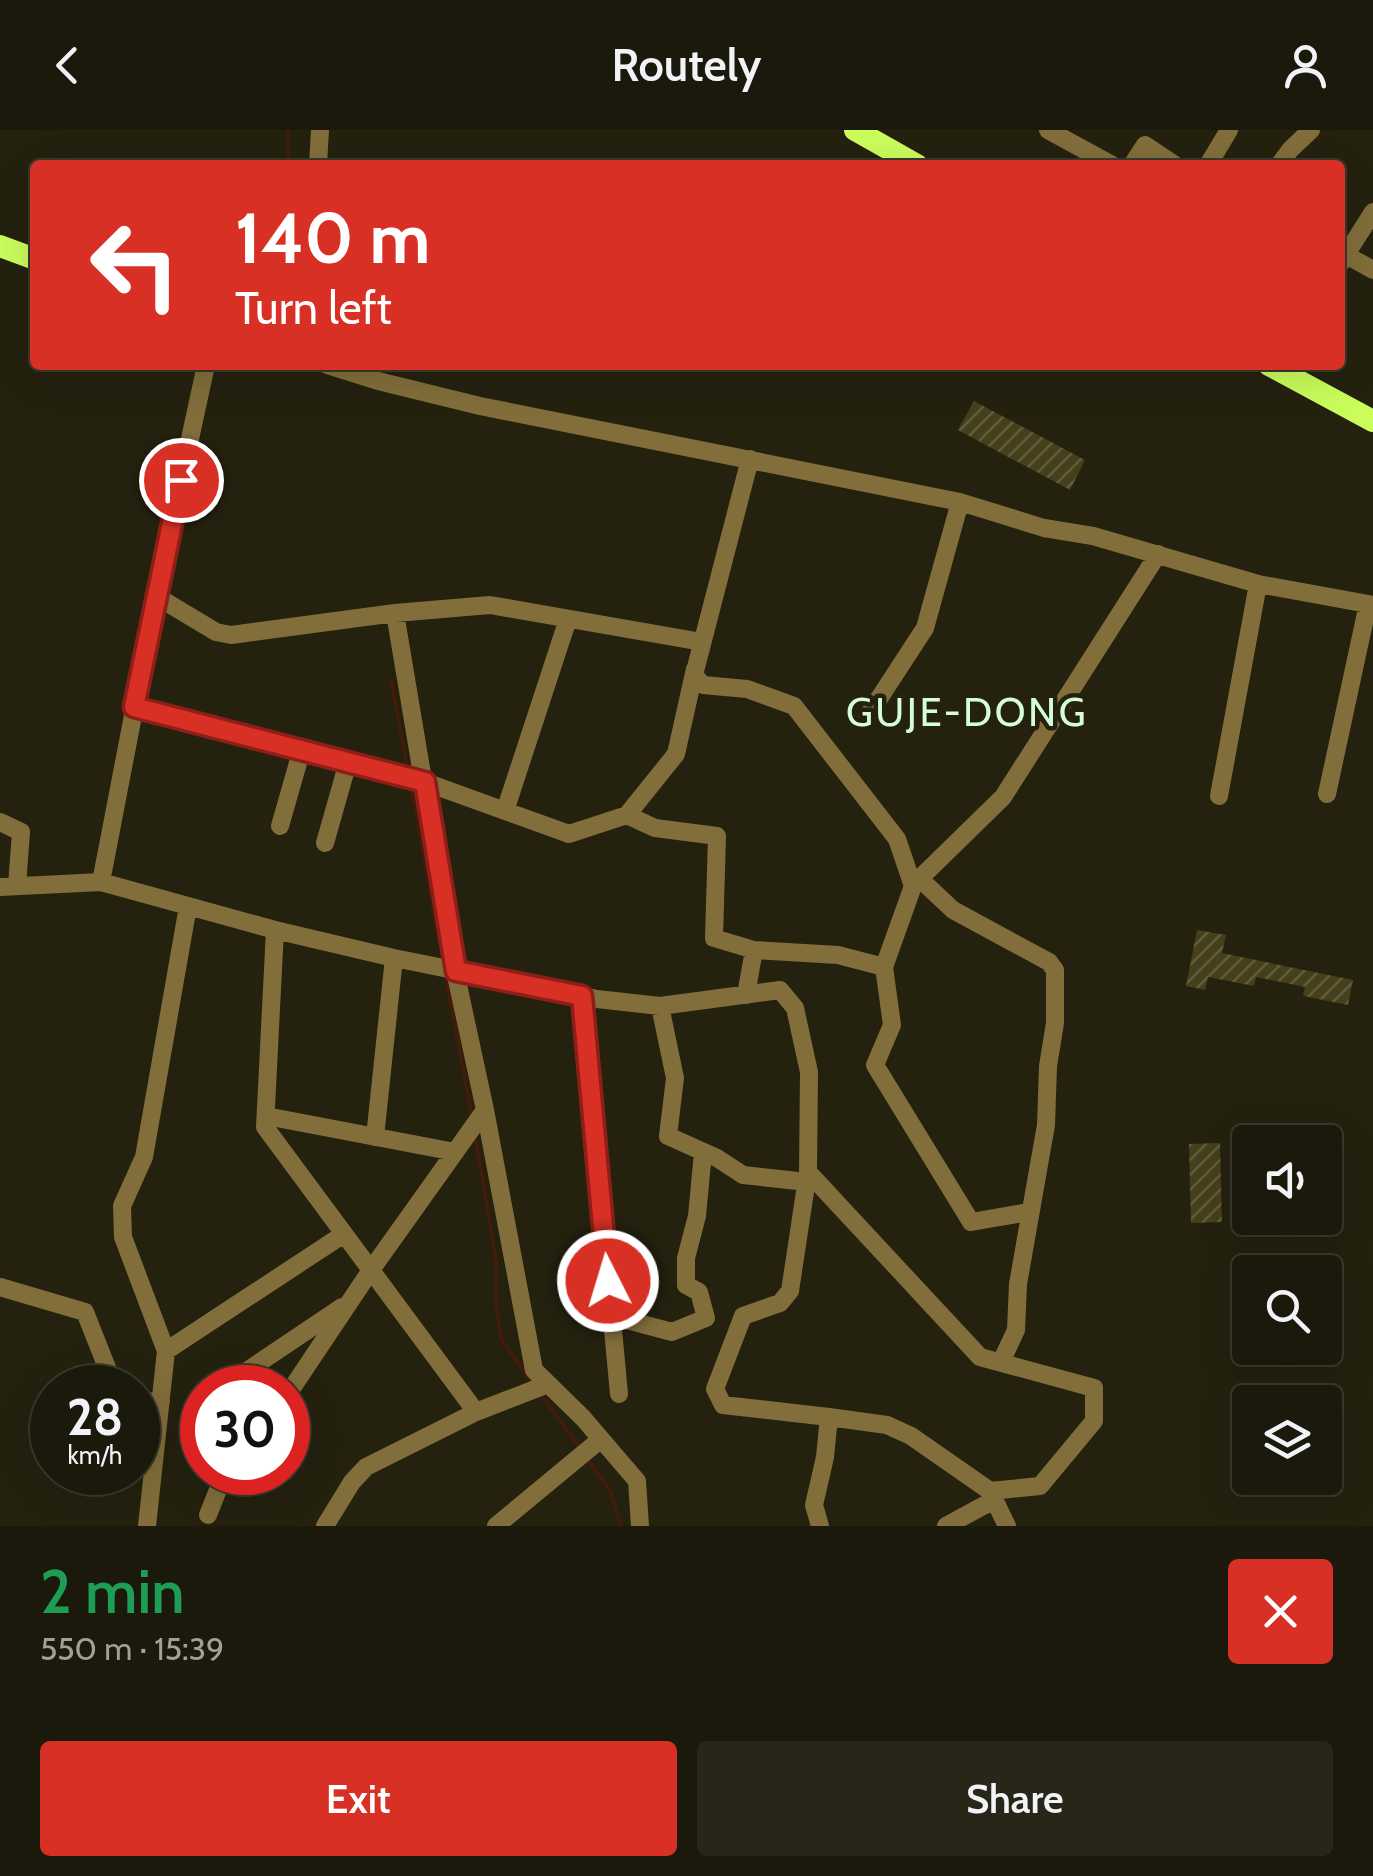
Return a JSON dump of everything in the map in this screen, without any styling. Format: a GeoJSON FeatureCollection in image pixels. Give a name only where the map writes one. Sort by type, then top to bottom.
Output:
{"type":"FeatureCollection","features":[{"type":"Feature","properties":{"kind":"main road"},"geometry":{"type":"LineString","coordinates":[[855,130],[908,160]]}},
{"type":"Feature","properties":{"kind":"main road"},"geometry":{"type":"LineString","coordinates":[[0,246],[30,257]]}},
{"type":"Feature","properties":{"kind":"main road"},"geometry":{"type":"LineString","coordinates":[[1280,370],[1373,421]]}},
{"type":"Feature","properties":{"kind":"street"},"geometry":{"type":"LineString","coordinates":[[318,160],[320,130]]}},
{"type":"Feature","properties":{"kind":"street"},"geometry":{"type":"LineString","coordinates":[[1048,130],[1103,160]]}},
{"type":"Feature","properties":{"kind":"street"},"geometry":{"type":"LineString","coordinates":[[1211,160],[1229,130]]}},
{"type":"Feature","properties":{"kind":"street"},"geometry":{"type":"LineString","coordinates":[[1282,160],[1311,130]]}},
{"type":"Feature","properties":{"kind":"street"},"geometry":{"type":"LineString","coordinates":[[1135,160],[1145,145],[1168,160]]}},
{"type":"Feature","properties":{"kind":"street"},"geometry":{"type":"LineString","coordinates":[[1345,257],[1373,212]]}},
{"type":"Feature","properties":{"kind":"street"},"geometry":{"type":"LineString","coordinates":[[1345,261],[1373,270]]}},
{"type":"Feature","properties":{"kind":"street"},"geometry":{"type":"LineString","coordinates":[[100,882],[205,370]]}},
{"type":"Feature","properties":{"kind":"street"},"geometry":{"type":"LineString","coordinates":[[345,370],[500,410],[960,502],[1258,584],[1371,605],[1327,794]]}},
{"type":"Feature","properties":{"kind":"street"},"geometry":{"type":"LineString","coordinates":[[134,707],[425,782],[569,834],[627,814],[676,754],[750,459]]}},
{"type":"Feature","properties":{"kind":"street"},"geometry":{"type":"LineString","coordinates":[[867,716],[925,628],[960,502]]}},
{"type":"Feature","properties":{"kind":"street"},"geometry":{"type":"LineString","coordinates":[[1030,1212],[972,1222],[876,1065],[892,1025],[884,968],[916,882],[1004,796],[1158,554]]}},
{"type":"Feature","properties":{"kind":"street"},"geometry":{"type":"LineString","coordinates":[[1219,796],[1258,584]]}},
{"type":"Feature","properties":{"kind":"street"},"geometry":{"type":"LineString","coordinates":[[156,596],[216,632],[231,635],[490,605],[702,642]]}},
{"type":"Feature","properties":{"kind":"street"},"geometry":{"type":"LineString","coordinates":[[395,614],[425,782],[448,969],[485,1110],[534,1370],[637,1482],[640,1526]]}},
{"type":"Feature","properties":{"kind":"street"},"geometry":{"type":"LineString","coordinates":[[505,811],[568,619]]}},
{"type":"Feature","properties":{"kind":"street"},"geometry":{"type":"LineString","coordinates":[[694,675],[702,686],[747,689],[794,706],[896,839],[916,882],[953,910],[1049,962],[1054,970],[1046,1124],[1018,1284],[1016,1330],[1001,1362]]}},
{"type":"Feature","properties":{"kind":"street"},"geometry":{"type":"LineString","coordinates":[[280,826],[302,750]]}},
{"type":"Feature","properties":{"kind":"street"},"geometry":{"type":"LineString","coordinates":[[325,843],[348,762]]}},
{"type":"Feature","properties":{"kind":"street"},"geometry":{"type":"LineString","coordinates":[[627,814],[654,828],[717,836],[714,938],[754,950],[838,954],[884,968]]}},
{"type":"Feature","properties":{"kind":"street"},"geometry":{"type":"LineString","coordinates":[[0,822],[21,832],[8,886],[100,882],[275,930],[596,1000],[660,1006],[780,990],[795,1008],[809,1072],[807,1177],[790,1291],[780,1303],[743,1316],[715,1389],[723,1405],[887,1425],[899,1430],[992,1495],[1007,1526]]}},
{"type":"Feature","properties":{"kind":"street"},"geometry":{"type":"LineString","coordinates":[[147,1526],[166,1351],[124,1237],[122,1206],[144,1157],[188,906]]}},
{"type":"Feature","properties":{"kind":"street"},"geometry":{"type":"LineString","coordinates":[[275,930],[265,1127],[476,1412]]}},
{"type":"Feature","properties":{"kind":"street"},"geometry":{"type":"LineString","coordinates":[[746,995],[754,950]]}},
{"type":"Feature","properties":{"kind":"street"},"geometry":{"type":"LineString","coordinates":[[375,1137],[394,958]]}},
{"type":"Feature","properties":{"kind":"street"},"geometry":{"type":"LineString","coordinates":[[582,996],[619,1394]]}},
{"type":"Feature","properties":{"kind":"street"},"geometry":{"type":"LineString","coordinates":[[660,1006],[675,1078],[668,1136],[742,1175],[807,1177],[980,1357],[1094,1388],[1094,1421],[1040,1486],[992,1495],[946,1526]]}},
{"type":"Feature","properties":{"kind":"street"},"geometry":{"type":"LineString","coordinates":[[307,1365],[485,1110]]}},
{"type":"Feature","properties":{"kind":"street"},"geometry":{"type":"LineString","coordinates":[[266,1116],[455,1152]]}},
{"type":"Feature","properties":{"kind":"street"},"geometry":{"type":"LineString","coordinates":[[612,1316],[672,1332],[706,1318],[699,1292],[686,1284],[686,1258],[697,1216],[703,1152]]}},
{"type":"Feature","properties":{"kind":"street"},"geometry":{"type":"LineString","coordinates":[[166,1351],[344,1234]]}},
{"type":"Feature","properties":{"kind":"street"},"geometry":{"type":"LineString","coordinates":[[0,1287],[85,1312],[107,1365]]}},
{"type":"Feature","properties":{"kind":"street"},"geometry":{"type":"LineString","coordinates":[[256,1365],[350,1301]]}},
{"type":"Feature","properties":{"kind":"street"},"geometry":{"type":"LineString","coordinates":[[326,1526],[352,1482],[366,1467],[476,1412],[548,1384]]}},
{"type":"Feature","properties":{"kind":"street"},"geometry":{"type":"LineString","coordinates":[[820,1526],[814,1505],[830,1418]]}},
{"type":"Feature","properties":{"kind":"street"},"geometry":{"type":"LineString","coordinates":[[496,1526],[600,1439]]}},
{"type":"Feature","properties":{"kind":"street"},"geometry":{"type":"LineString","coordinates":[[208,1514],[215,1495]]}},
{"type":"Feature","properties":{"kind":"building"},"geometry":{"type":"Polygon","coordinates":[[[974,401],[1085,460],[1070,490],[958,430],[974,401]]]}},
{"type":"Feature","properties":{"kind":"building"},"geometry":{"type":"Polygon","coordinates":[[[1197,930],[1226,935],[1222,953],[1353,980],[1348,1005],[1303,996],[1305,987],[1256,977],[1254,986],[1208,977],[1205,990],[1186,986],[1197,930]]]}},
{"type":"Feature","properties":{"kind":"building"},"geometry":{"type":"Polygon","coordinates":[[[1220,1143],[1222,1222],[1191,1223],[1189,1144],[1220,1143]]]}},
{"type":"Feature","properties":{"kind":"waterway"},"geometry":{"type":"LineString","coordinates":[[288,130],[289,160]]}},
{"type":"Feature","properties":{"kind":"waterway"},"geometry":{"type":"LineString","coordinates":[[391,680],[408,772]]}},
{"type":"Feature","properties":{"kind":"waterway"},"geometry":{"type":"LineString","coordinates":[[411,786],[443,963]]}},
{"type":"Feature","properties":{"kind":"waterway"},"geometry":{"type":"LineString","coordinates":[[445,973],[472,1116]]}},
{"type":"Feature","properties":{"kind":"waterway"},"geometry":{"type":"LineString","coordinates":[[475,1135],[496,1260],[500,1334],[533,1383]]}},
{"type":"Feature","properties":{"kind":"waterway"},"geometry":{"type":"LineString","coordinates":[[541,1395],[580,1448]]}},
{"type":"Feature","properties":{"kind":"waterway"},"geometry":{"type":"LineString","coordinates":[[588,1460],[610,1490],[621,1526]]}},
{"type":"Feature","properties":{"kind":"district","name":"GUJE-DONG"},"geometry":{"type":"Point","coordinates":[967,711]}},
{"type":"Feature","properties":{"kind":"route"},"geometry":{"type":"LineString","coordinates":[[181,480],[134,707],[425,782],[456,971],[582,996],[608,1281]]}}]}
